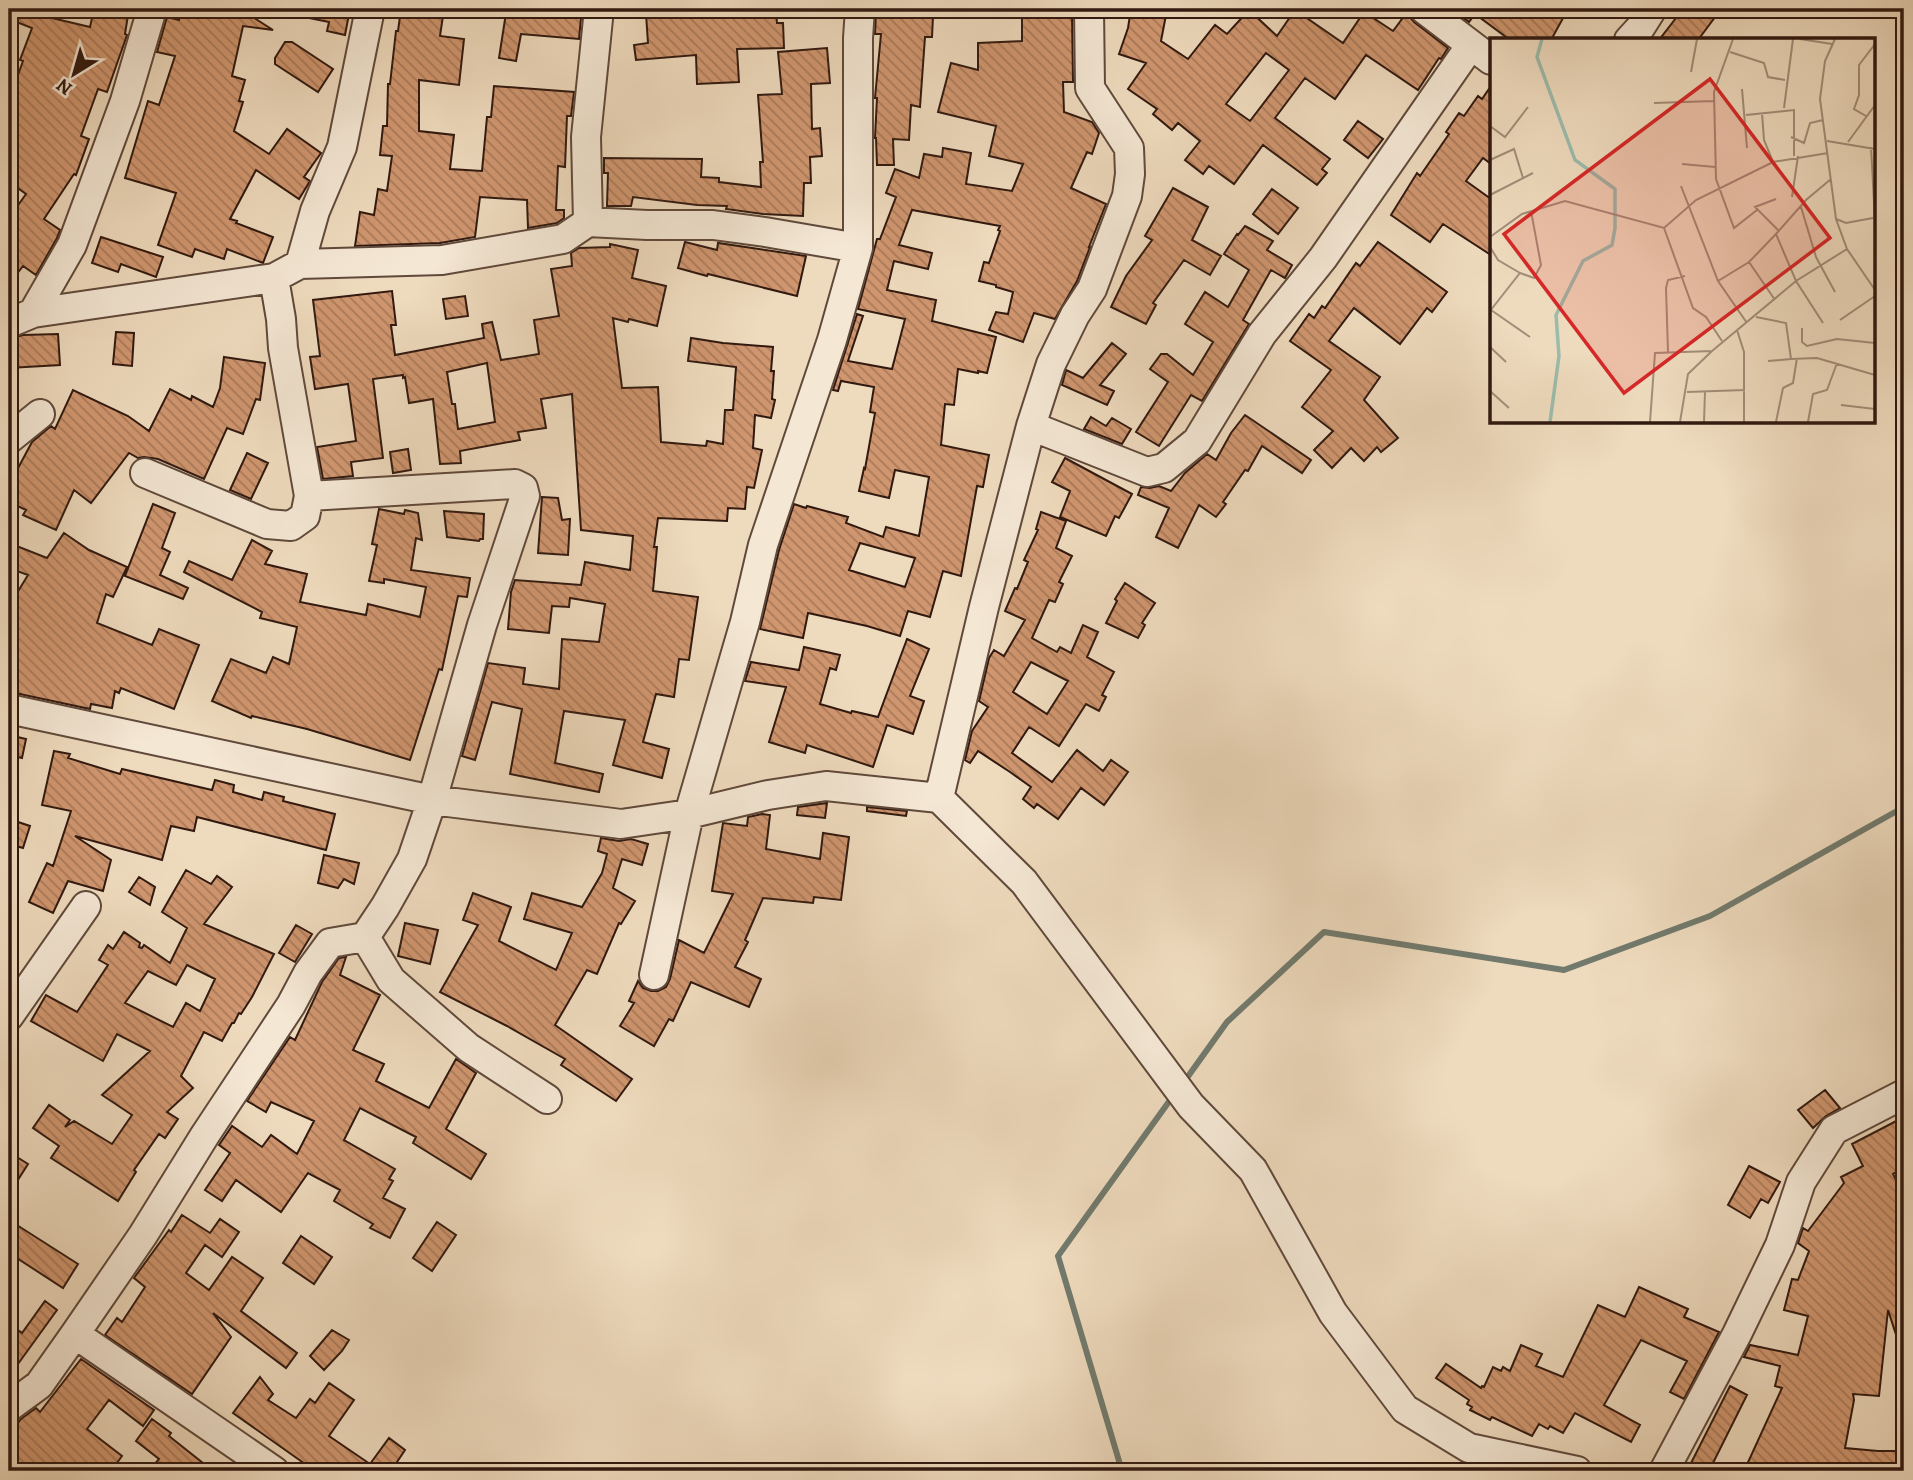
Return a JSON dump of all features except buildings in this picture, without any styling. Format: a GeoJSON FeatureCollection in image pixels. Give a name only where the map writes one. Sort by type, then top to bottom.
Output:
{"type":"FeatureCollection","features":[{"type":"Feature","properties":{"kind":"street"},"geometry":{"type":"LineString","coordinates":[[21,318],[72,245],[125,101],[152,9]]}},
{"type":"Feature","properties":{"kind":"street"},"geometry":{"type":"LineString","coordinates":[[300,264],[315,211],[342,148],[370,9]]}},
{"type":"Feature","properties":{"kind":"street"},"geometry":{"type":"LineString","coordinates":[[588,222],[586,137],[599,9]]}},
{"type":"Feature","properties":{"kind":"street"},"geometry":{"type":"LineString","coordinates":[[654,975],[690,814],[745,622],[763,545],[832,340],[858,248],[860,9]]}},
{"type":"Feature","properties":{"kind":"street"},"geometry":{"type":"LineString","coordinates":[[939,798],[984,607],[1031,426],[1051,364],[1091,289],[1127,196],[1129,148],[1090,88],[1089,9]]}},
{"type":"Feature","properties":{"kind":"street"},"geometry":{"type":"LineString","coordinates":[[1031,426],[1147,472],[1164,468],[1197,441],[1262,334],[1481,53],[1424,9]]}},
{"type":"Feature","properties":{"kind":"street"},"geometry":{"type":"LineString","coordinates":[[1631,38],[1652,9]]}},
{"type":"Feature","properties":{"kind":"street"},"geometry":{"type":"LineString","coordinates":[[21,318],[274,278],[300,264],[442,260],[563,239],[588,222],[713,225],[858,248]]}},
{"type":"Feature","properties":{"kind":"street"},"geometry":{"type":"LineString","coordinates":[[145,473],[267,524],[291,526],[305,516],[309,496],[283,348],[274,278]]}},
{"type":"Feature","properties":{"kind":"street"},"geometry":{"type":"LineString","coordinates":[[9,439],[40,414]]}},
{"type":"Feature","properties":{"kind":"street"},"geometry":{"type":"LineString","coordinates":[[9,1407],[39,1385],[75,1334],[143,1235],[291,1005],[308,973],[330,943],[365,937],[385,907],[412,859],[432,800],[482,625],[525,496],[523,488],[516,484],[309,496]]}},
{"type":"Feature","properties":{"kind":"street"},"geometry":{"type":"LineString","coordinates":[[9,709],[432,800],[621,824],[690,814],[768,795],[825,786],[939,798],[1024,882],[1191,1106],[1253,1170],[1333,1313],[1405,1409],[1469,1448],[1577,1471]]}},
{"type":"Feature","properties":{"kind":"street"},"geometry":{"type":"LineString","coordinates":[[9,1016],[86,906]]}},
{"type":"Feature","properties":{"kind":"street"},"geometry":{"type":"LineString","coordinates":[[365,937],[391,980],[469,1048],[547,1099]]}},
{"type":"Feature","properties":{"kind":"street"},"geometry":{"type":"LineString","coordinates":[[1664,1471],[1737,1334],[1780,1245],[1801,1182],[1834,1130],[1904,1094]]}},
{"type":"Feature","properties":{"kind":"street"},"geometry":{"type":"LineString","coordinates":[[75,1334],[275,1471]]}},
{"type":"Feature","properties":{"kind":"waterway"},"geometry":{"type":"LineString","coordinates":[[1184,1082],[1227,1022],[1324,932],[1564,970],[1710,916],[1904,807]]}},
{"type":"Feature","properties":{"kind":"waterway"},"geometry":{"type":"LineString","coordinates":[[1122,1471],[1058,1256],[1173,1096]]}}]}
